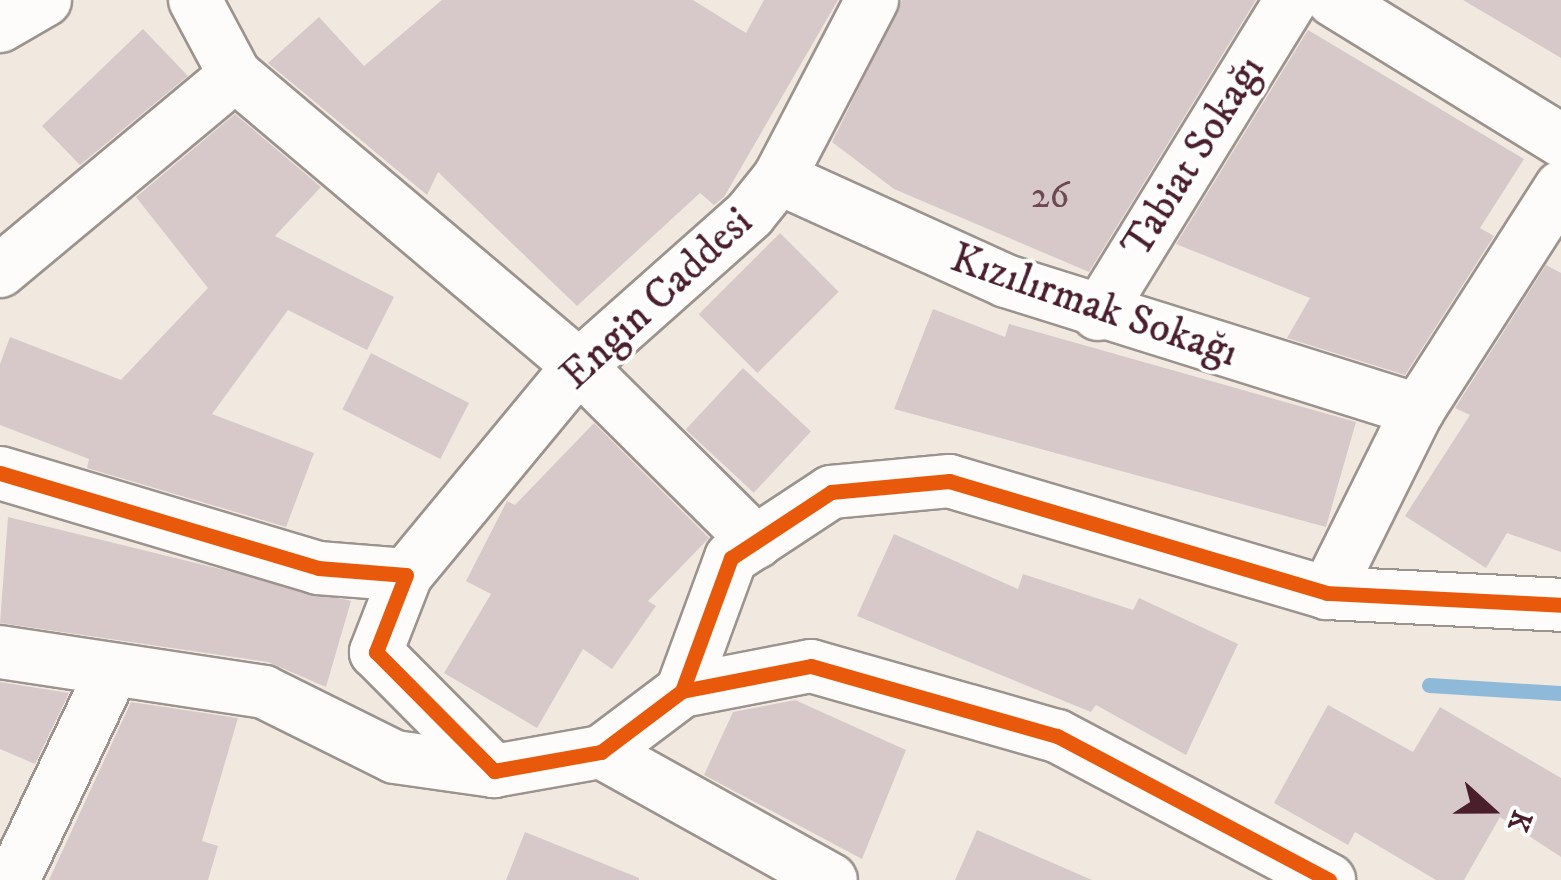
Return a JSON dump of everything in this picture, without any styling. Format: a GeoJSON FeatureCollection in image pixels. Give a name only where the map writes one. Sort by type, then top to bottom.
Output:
{"type":"FeatureCollection","features":[{"type":"Feature","properties":{"kind":"street"},"geometry":{"type":"LineString","coordinates":[[0,26],[45,0]]}},
{"type":"Feature","properties":{"kind":"street"},"geometry":{"type":"LineString","coordinates":[[195,0],[234,75],[579,366],[756,542]]}},
{"type":"Feature","properties":{"kind":"street","name":"Engin Caddesi"},"geometry":{"type":"LineString","coordinates":[[494,771],[376,652],[406,575],[579,366],[779,178],[872,0]]}},
{"type":"Feature","properties":{"kind":"street","name":"Tabiat Sokağı"},"geometry":{"type":"LineString","coordinates":[[1098,314],[1291,0]]}},
{"type":"Feature","properties":{"kind":"street"},"geometry":{"type":"LineString","coordinates":[[1333,0],[1561,140]]}},
{"type":"Feature","properties":{"kind":"street"},"geometry":{"type":"LineString","coordinates":[[0,271],[234,75]]}},
{"type":"Feature","properties":{"kind":"street","name":"Kızılırmak Sokağı"},"geometry":{"type":"LineString","coordinates":[[779,178],[1098,314],[1418,410]]}},
{"type":"Feature","properties":{"kind":"street"},"geometry":{"type":"LineString","coordinates":[[1327,593],[1418,410],[1561,187]]}},
{"type":"Feature","properties":{"kind":"street"},"geometry":{"type":"LineString","coordinates":[[0,472],[318,568],[406,575]]}},
{"type":"Feature","properties":{"kind":"street"},"geometry":{"type":"LineString","coordinates":[[682,691],[731,558],[832,492],[949,482],[1327,593],[1561,606]]}},
{"type":"Feature","properties":{"kind":"street"},"geometry":{"type":"LineString","coordinates":[[0,652],[110,676],[264,692],[395,758],[494,771],[601,752],[682,691],[811,666],[1057,736],[1329,880]]}},
{"type":"Feature","properties":{"kind":"street"},"geometry":{"type":"LineString","coordinates":[[13,880],[110,676]]}},
{"type":"Feature","properties":{"kind":"street"},"geometry":{"type":"LineString","coordinates":[[601,752],[831,880]]}},
{"type":"Feature","properties":{"kind":"building"},"geometry":{"type":"Polygon","coordinates":[[[442,0],[693,0],[746,33],[764,0],[838,0],[724,197],[714,205],[700,193],[577,306],[438,172],[427,195],[268,63],[319,17],[364,66],[442,0]]]}},
{"type":"Feature","properties":{"kind":"building"},"geometry":{"type":"Polygon","coordinates":[[[902,0],[1256,0],[1089,272],[894,189],[832,142],[902,0]]]}},
{"type":"Feature","properties":{"kind":"building"},"geometry":{"type":"Polygon","coordinates":[[[1463,0],[1561,0],[1561,58],[1463,0]]]}},
{"type":"Feature","properties":{"kind":"building"},"geometry":{"type":"Polygon","coordinates":[[[143,29],[188,76],[80,165],[42,126],[143,29]]]}},
{"type":"Feature","properties":{"kind":"building"},"geometry":{"type":"Polygon","coordinates":[[[1308,30],[1524,159],[1480,228],[1494,236],[1405,375],[1287,338],[1310,298],[1176,244],[1308,30]]]}},
{"type":"Feature","properties":{"kind":"building"},"geometry":{"type":"Polygon","coordinates":[[[235,114],[321,187],[275,236],[394,297],[367,350],[288,310],[212,414],[314,453],[286,527],[87,468],[89,459],[0,425],[0,364],[10,337],[121,380],[208,288],[136,197],[235,114]]]}},
{"type":"Feature","properties":{"kind":"building"},"geometry":{"type":"Polygon","coordinates":[[[780,233],[839,292],[757,373],[699,314],[780,233]]]}},
{"type":"Feature","properties":{"kind":"building"},"geometry":{"type":"Polygon","coordinates":[[[1546,265],[1561,273],[1561,552],[1507,533],[1486,568],[1405,516],[1470,415],[1455,408],[1546,265]]]}},
{"type":"Feature","properties":{"kind":"building"},"geometry":{"type":"Polygon","coordinates":[[[933,309],[1005,337],[1009,324],[1356,422],[1326,527],[894,409],[933,309]]]}},
{"type":"Feature","properties":{"kind":"building"},"geometry":{"type":"Polygon","coordinates":[[[371,353],[469,403],[440,459],[342,409],[371,353]]]}},
{"type":"Feature","properties":{"kind":"building"},"geometry":{"type":"Polygon","coordinates":[[[743,368],[811,431],[754,493],[686,429],[743,368]]]}},
{"type":"Feature","properties":{"kind":"building"},"geometry":{"type":"Polygon","coordinates":[[[594,423],[709,538],[648,601],[656,606],[612,669],[583,649],[537,728],[444,673],[491,594],[466,581],[507,501],[515,505],[594,423]]]}},
{"type":"Feature","properties":{"kind":"building"},"geometry":{"type":"Polygon","coordinates":[[[8,517],[351,601],[326,687],[268,662],[0,623],[8,517]]]}},
{"type":"Feature","properties":{"kind":"building"},"geometry":{"type":"Polygon","coordinates":[[[894,534],[1018,589],[1023,574],[1133,610],[1139,598],[1238,644],[1186,755],[1096,705],[1091,712],[857,616],[894,534]]]}},
{"type":"Feature","properties":{"kind":"building"},"geometry":{"type":"Polygon","coordinates":[[[0,682],[69,693],[35,764],[0,749],[0,682]]]}},
{"type":"Feature","properties":{"kind":"building"},"geometry":{"type":"Polygon","coordinates":[[[795,700],[906,750],[862,859],[704,775],[733,712],[795,700]]]}},
{"type":"Feature","properties":{"kind":"building"},"geometry":{"type":"Polygon","coordinates":[[[131,702],[238,718],[202,841],[218,846],[208,880],[49,880],[131,702]]]}},
{"type":"Feature","properties":{"kind":"building"},"geometry":{"type":"Polygon","coordinates":[[[1328,705],[1413,752],[1440,707],[1561,778],[1561,857],[1500,817],[1464,880],[1436,880],[1355,832],[1348,845],[1274,803],[1328,705]]]}},
{"type":"Feature","properties":{"kind":"building"},"geometry":{"type":"Polygon","coordinates":[[[977,830],[1092,880],[955,880],[977,830]]]}},
{"type":"Feature","properties":{"kind":"building"},"geometry":{"type":"Polygon","coordinates":[[[525,832],[639,878],[639,880],[506,880],[525,832]]]}},
{"type":"Feature","properties":{"kind":"waterway"},"geometry":{"type":"LineString","coordinates":[[1429,685],[1561,693]]}},
{"type":"Feature","properties":{"kind":"cycle path"},"geometry":{"type":"LineString","coordinates":[[0,473],[318,568],[406,575],[376,652],[494,771],[601,752],[682,691],[811,666],[1057,736],[1329,880]]}},
{"type":"Feature","properties":{"kind":"cycle path"},"geometry":{"type":"LineString","coordinates":[[682,691],[731,558],[831,492],[949,481],[1327,593],[1561,605]]}}]}
